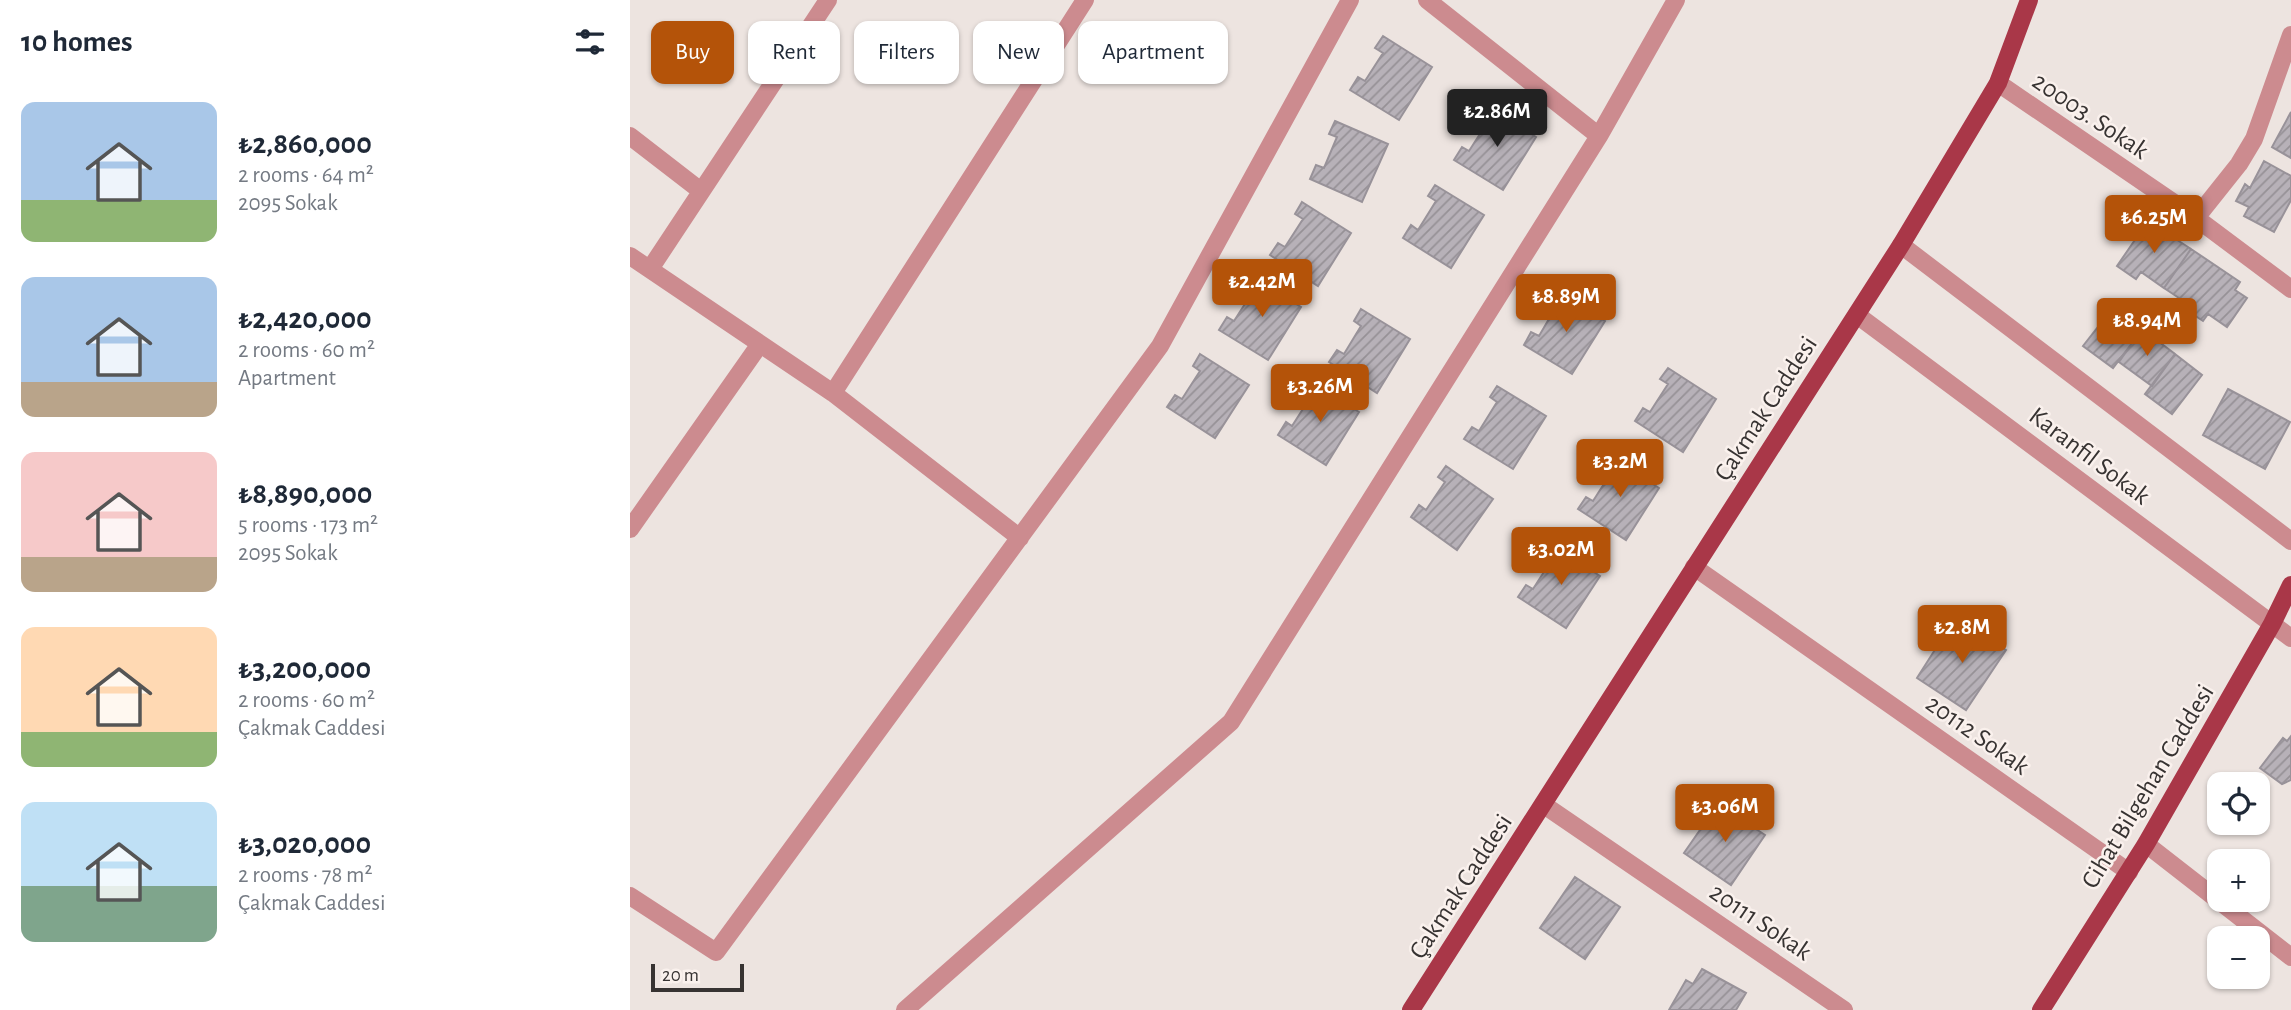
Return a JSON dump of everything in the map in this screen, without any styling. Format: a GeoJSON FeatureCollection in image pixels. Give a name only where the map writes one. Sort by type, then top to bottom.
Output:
{"type":"FeatureCollection","features":[{"type":"Feature","properties":{"kind":"main road","name":"Çakmak Caddesi"},"geometry":{"type":"LineString","coordinates":[[1411,1010],[1901,245],[1998,83],[2029,0]]}},
{"type":"Feature","properties":{"kind":"main road","name":"Cihat Bilgehan Caddesi"},"geometry":{"type":"LineString","coordinates":[[2041,1010],[2146,844],[2291,586]]}},
{"type":"Feature","properties":{"kind":"street"},"geometry":{"type":"LineString","coordinates":[[650,270],[828,0]]}},
{"type":"Feature","properties":{"kind":"street"},"geometry":{"type":"LineString","coordinates":[[832,393],[1086,0]]}},
{"type":"Feature","properties":{"kind":"street"},"geometry":{"type":"LineString","coordinates":[[630,896],[716,953],[1160,346],[1350,0]]}},
{"type":"Feature","properties":{"kind":"street"},"geometry":{"type":"LineString","coordinates":[[1427,0],[1599,136]]}},
{"type":"Feature","properties":{"kind":"street"},"geometry":{"type":"LineString","coordinates":[[905,1010],[1231,722],[1599,136],[1676,0]]}},
{"type":"Feature","properties":{"kind":"street"},"geometry":{"type":"LineString","coordinates":[[2196,218],[2239,164],[2254,139],[2291,36]]}},
{"type":"Feature","properties":{"kind":"street","name":"20003. Sokak"},"geometry":{"type":"LineString","coordinates":[[1998,83],[2196,218],[2291,289]]}},
{"type":"Feature","properties":{"kind":"street"},"geometry":{"type":"LineString","coordinates":[[630,135],[701,191]]}},
{"type":"Feature","properties":{"kind":"street","name":"Karanfil Sokak"},"geometry":{"type":"LineString","coordinates":[[1901,245],[2291,541]]}},
{"type":"Feature","properties":{"kind":"street"},"geometry":{"type":"LineString","coordinates":[[630,256],[832,393],[1020,538]]}},
{"type":"Feature","properties":{"kind":"street","name":"Karanfil Sokak"},"geometry":{"type":"LineString","coordinates":[[1857,315],[2291,638]]}},
{"type":"Feature","properties":{"kind":"street"},"geometry":{"type":"LineString","coordinates":[[630,529],[760,344]]}},
{"type":"Feature","properties":{"kind":"street","name":"20112 Sokak"},"geometry":{"type":"LineString","coordinates":[[1694,567],[2129,872]]}},
{"type":"Feature","properties":{"kind":"street","name":"20111 Sokak"},"geometry":{"type":"LineString","coordinates":[[1544,805],[1844,1010]]}},
{"type":"Feature","properties":{"kind":"street"},"geometry":{"type":"LineString","coordinates":[[2146,844],[2291,957]]}},
{"type":"Feature","properties":{"kind":"building"},"geometry":{"type":"Polygon","coordinates":[[[1383,36],[1432,67],[1399,120],[1350,90],[1358,77],[1365,81],[1383,53],[1375,48],[1383,36]]]}},
{"type":"Feature","properties":{"kind":"building"},"geometry":{"type":"Polygon","coordinates":[[[1487,106],[1536,137],[1503,190],[1454,160],[1462,147],[1469,151],[1487,123],[1479,118],[1487,106]]]}},
{"type":"Feature","properties":{"kind":"building"},"geometry":{"type":"Polygon","coordinates":[[[2291,112],[2291,158],[2272,147],[2291,112]]]}},
{"type":"Feature","properties":{"kind":"building"},"geometry":{"type":"Polygon","coordinates":[[[1335,121],[1388,144],[1362,202],[1310,179],[1316,165],[1324,168],[1337,137],[1329,134],[1335,121]]]}},
{"type":"Feature","properties":{"kind":"building"},"geometry":{"type":"Polygon","coordinates":[[[2264,161],[2291,176],[2291,200],[2274,232],[2244,216],[2249,207],[2236,201],[2245,184],[2250,188],[2264,161]]]}},
{"type":"Feature","properties":{"kind":"building"},"geometry":{"type":"Polygon","coordinates":[[[1435,185],[1484,215],[1451,268],[1403,238],[1411,225],[1418,230],[1436,201],[1428,196],[1435,185]]]}},
{"type":"Feature","properties":{"kind":"building"},"geometry":{"type":"Polygon","coordinates":[[[1302,202],[1351,233],[1318,286],[1270,255],[1278,243],[1285,247],[1303,219],[1295,214],[1302,202]]]}},
{"type":"Feature","properties":{"kind":"building"},"geometry":{"type":"Polygon","coordinates":[[[2148,221],[2191,249],[2164,288],[2141,272],[2136,279],[2117,266],[2148,221]]]}},
{"type":"Feature","properties":{"kind":"building"},"geometry":{"type":"Polygon","coordinates":[[[2191,249],[2240,282],[2235,290],[2247,298],[2227,327],[2208,314],[2203,321],[2176,303],[2179,298],[2164,288],[2191,249]]]}},
{"type":"Feature","properties":{"kind":"building"},"geometry":{"type":"Polygon","coordinates":[[[1251,276],[1301,307],[1268,360],[1219,330],[1227,317],[1234,321],[1252,293],[1244,288],[1251,276]]]}},
{"type":"Feature","properties":{"kind":"building"},"geometry":{"type":"Polygon","coordinates":[[[1556,291],[1605,321],[1572,374],[1524,345],[1531,332],[1539,336],[1556,307],[1549,302],[1556,291]]]}},
{"type":"Feature","properties":{"kind":"building"},"geometry":{"type":"Polygon","coordinates":[[[2116,304],[2145,326],[2113,368],[2083,346],[2116,304]]]}},
{"type":"Feature","properties":{"kind":"building"},"geometry":{"type":"Polygon","coordinates":[[[1361,309],[1410,339],[1377,393],[1329,362],[1337,350],[1344,354],[1361,326],[1354,321],[1361,309]]]}},
{"type":"Feature","properties":{"kind":"building"},"geometry":{"type":"Polygon","coordinates":[[[2142,329],[2175,354],[2152,386],[2119,362],[2142,329]]]}},
{"type":"Feature","properties":{"kind":"building"},"geometry":{"type":"Polygon","coordinates":[[[1200,354],[1249,385],[1215,438],[1167,407],[1175,395],[1182,399],[1200,371],[1193,366],[1200,354]]]}},
{"type":"Feature","properties":{"kind":"building"},"geometry":{"type":"Polygon","coordinates":[[[2175,354],[2202,375],[2172,414],[2145,394],[2175,354]]]}},
{"type":"Feature","properties":{"kind":"building"},"geometry":{"type":"Polygon","coordinates":[[[1668,368],[1716,399],[1683,452],[1635,421],[1643,408],[1650,412],[1668,384],[1660,379],[1668,368]]]}},
{"type":"Feature","properties":{"kind":"building"},"geometry":{"type":"Polygon","coordinates":[[[1310,381],[1359,412],[1326,465],[1278,435],[1286,422],[1292,426],[1310,398],[1303,393],[1310,381]]]}},
{"type":"Feature","properties":{"kind":"building"},"geometry":{"type":"Polygon","coordinates":[[[1497,386],[1546,416],[1513,469],[1464,439],[1472,427],[1479,431],[1497,402],[1490,397],[1497,386]]]}},
{"type":"Feature","properties":{"kind":"building"},"geometry":{"type":"Polygon","coordinates":[[[2228,389],[2290,422],[2265,469],[2203,435],[2228,389]]]}},
{"type":"Feature","properties":{"kind":"building"},"geometry":{"type":"Polygon","coordinates":[[[1610,456],[1659,488],[1626,540],[1578,509],[1586,497],[1593,501],[1611,473],[1603,468],[1610,456]]]}},
{"type":"Feature","properties":{"kind":"building"},"geometry":{"type":"Polygon","coordinates":[[[1446,466],[1493,499],[1457,550],[1411,517],[1419,505],[1426,510],[1445,482],[1438,477],[1446,466]]]}},
{"type":"Feature","properties":{"kind":"building"},"geometry":{"type":"Polygon","coordinates":[[[1551,544],[1600,576],[1566,628],[1518,597],[1526,585],[1533,589],[1551,561],[1544,556],[1551,544]]]}},
{"type":"Feature","properties":{"kind":"building"},"geometry":{"type":"Polygon","coordinates":[[[1964,623],[2006,650],[1966,710],[1917,678],[1945,634],[1953,639],[1964,623]]]}},
{"type":"Feature","properties":{"kind":"building"},"geometry":{"type":"Polygon","coordinates":[[[2291,736],[2291,780],[2282,784],[2270,775],[2270,772],[2260,768],[2283,738],[2287,741],[2291,736]]]}},
{"type":"Feature","properties":{"kind":"building"},"geometry":{"type":"Polygon","coordinates":[[[1718,804],[1765,835],[1731,885],[1684,853],[1718,804]]]}},
{"type":"Feature","properties":{"kind":"building"},"geometry":{"type":"Polygon","coordinates":[[[1575,877],[1620,907],[1585,959],[1540,928],[1575,877]]]}},
{"type":"Feature","properties":{"kind":"building"},"geometry":{"type":"Polygon","coordinates":[[[1702,969],[1746,993],[1736,1010],[1669,1010],[1686,980],[1693,984],[1702,969]]]}}]}
